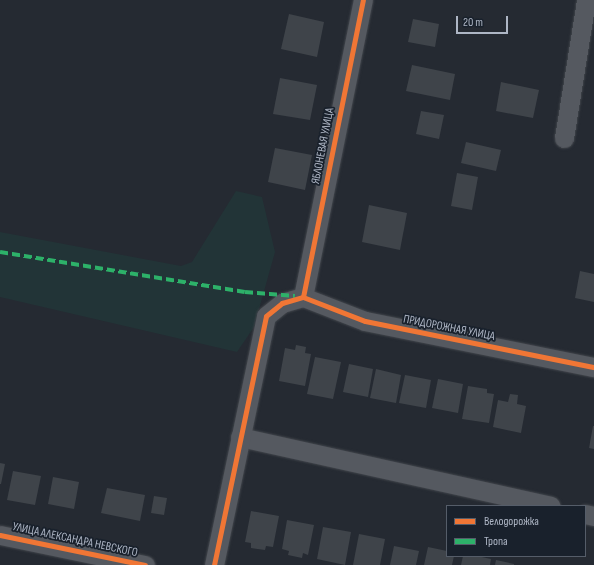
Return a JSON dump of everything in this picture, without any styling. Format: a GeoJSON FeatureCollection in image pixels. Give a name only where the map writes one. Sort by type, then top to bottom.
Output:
{"type":"FeatureCollection","features":[{"type":"Feature","properties":{"kind":"street","name":"ЯБЛОНЕВАЯ УЛИЦА"},"geometry":{"type":"LineString","coordinates":[[302,297],[363,0]]}},
{"type":"Feature","properties":{"kind":"street"},"geometry":{"type":"LineString","coordinates":[[564,138],[586,0]]}},
{"type":"Feature","properties":{"kind":"street","name":"ПРИДОРОЖНАЯ УЛИЦА"},"geometry":{"type":"LineString","coordinates":[[302,297],[365,321],[594,367]]}},
{"type":"Feature","properties":{"kind":"street"},"geometry":{"type":"LineString","coordinates":[[214,565],[266,316],[282,303],[302,297]]}},
{"type":"Feature","properties":{"kind":"street"},"geometry":{"type":"LineString","coordinates":[[240,438],[545,505]]}},
{"type":"Feature","properties":{"kind":"street","name":"УЛИЦА АЛЕКСАНДРА НЕВСКОГО"},"geometry":{"type":"LineString","coordinates":[[0,535],[145,565]]}},
{"type":"Feature","properties":{"kind":"shaded area"},"geometry":{"type":"Polygon","coordinates":[[[236,191],[262,197],[275,252],[254,327],[237,352],[0,297],[0,232],[181,266],[192,262],[236,191]]]}},
{"type":"Feature","properties":{"kind":"building"},"geometry":{"type":"Polygon","coordinates":[[[289,14],[324,22],[317,57],[281,49],[289,14]]]}},
{"type":"Feature","properties":{"kind":"building"},"geometry":{"type":"Polygon","coordinates":[[[413,19],[439,24],[435,47],[408,42],[413,19]]]}},
{"type":"Feature","properties":{"kind":"building"},"geometry":{"type":"Polygon","coordinates":[[[412,65],[455,74],[450,100],[406,91],[412,65]]]}},
{"type":"Feature","properties":{"kind":"building"},"geometry":{"type":"Polygon","coordinates":[[[280,78],[317,85],[310,120],[273,114],[280,78]]]}},
{"type":"Feature","properties":{"kind":"building"},"geometry":{"type":"Polygon","coordinates":[[[501,82],[539,90],[533,118],[496,111],[501,82]]]}},
{"type":"Feature","properties":{"kind":"building"},"geometry":{"type":"Polygon","coordinates":[[[421,111],[444,115],[439,139],[416,134],[421,111]]]}},
{"type":"Feature","properties":{"kind":"building"},"geometry":{"type":"Polygon","coordinates":[[[466,142],[501,150],[496,171],[461,163],[466,142]]]}},
{"type":"Feature","properties":{"kind":"building"},"geometry":{"type":"Polygon","coordinates":[[[275,148],[312,155],[305,190],[268,182],[275,148]]]}},
{"type":"Feature","properties":{"kind":"building"},"geometry":{"type":"Polygon","coordinates":[[[457,173],[478,177],[472,210],[451,206],[457,173]]]}},
{"type":"Feature","properties":{"kind":"building"},"geometry":{"type":"Polygon","coordinates":[[[369,205],[407,213],[400,250],[362,242],[369,205]]]}},
{"type":"Feature","properties":{"kind":"building"},"geometry":{"type":"Polygon","coordinates":[[[580,271],[594,274],[594,302],[575,298],[580,271]]]}},
{"type":"Feature","properties":{"kind":"building"},"geometry":{"type":"Polygon","coordinates":[[[296,345],[306,347],[305,353],[311,354],[305,386],[279,381],[285,348],[295,350],[296,345]]]}},
{"type":"Feature","properties":{"kind":"building"},"geometry":{"type":"Polygon","coordinates":[[[315,357],[341,362],[333,399],[307,394],[315,357]]]}},
{"type":"Feature","properties":{"kind":"building"},"geometry":{"type":"Polygon","coordinates":[[[349,364],[373,369],[368,397],[343,392],[349,364]]]}},
{"type":"Feature","properties":{"kind":"building"},"geometry":{"type":"Polygon","coordinates":[[[376,369],[401,375],[396,403],[370,398],[376,369]]]}},
{"type":"Feature","properties":{"kind":"building"},"geometry":{"type":"Polygon","coordinates":[[[405,375],[431,380],[426,408],[399,403],[405,375]]]}},
{"type":"Feature","properties":{"kind":"building"},"geometry":{"type":"Polygon","coordinates":[[[438,379],[463,384],[458,413],[432,408],[438,379]]]}},
{"type":"Feature","properties":{"kind":"building"},"geometry":{"type":"Polygon","coordinates":[[[468,386],[487,389],[487,393],[494,394],[489,423],[462,419],[468,386]]]}},
{"type":"Feature","properties":{"kind":"building"},"geometry":{"type":"Polygon","coordinates":[[[510,394],[518,395],[517,404],[526,406],[521,433],[493,427],[498,400],[508,402],[510,394]]]}},
{"type":"Feature","properties":{"kind":"building"},"geometry":{"type":"Polygon","coordinates":[[[594,426],[594,449],[589,448],[594,426]]]}},
{"type":"Feature","properties":{"kind":"building"},"geometry":{"type":"Polygon","coordinates":[[[0,463],[5,464],[1,484],[0,484],[0,463]]]}},
{"type":"Feature","properties":{"kind":"building"},"geometry":{"type":"Polygon","coordinates":[[[13,471],[41,476],[35,505],[7,500],[13,471]]]}},
{"type":"Feature","properties":{"kind":"building"},"geometry":{"type":"Polygon","coordinates":[[[53,477],[79,482],[74,509],[48,504],[53,477]]]}},
{"type":"Feature","properties":{"kind":"building"},"geometry":{"type":"Polygon","coordinates":[[[107,488],[145,495],[140,521],[101,513],[107,488]]]}},
{"type":"Feature","properties":{"kind":"building"},"geometry":{"type":"Polygon","coordinates":[[[154,496],[167,498],[164,515],[151,513],[154,496]]]}},
{"type":"Feature","properties":{"kind":"building"},"geometry":{"type":"Polygon","coordinates":[[[251,511],[279,516],[273,547],[266,546],[265,550],[251,548],[251,543],[245,542],[251,511]]]}},
{"type":"Feature","properties":{"kind":"building"},"geometry":{"type":"Polygon","coordinates":[[[287,520],[314,525],[308,555],[303,553],[302,558],[288,555],[289,551],[282,549],[287,520]]]}},
{"type":"Feature","properties":{"kind":"building"},"geometry":{"type":"Polygon","coordinates":[[[323,527],[351,532],[345,565],[317,559],[323,527]]]}},
{"type":"Feature","properties":{"kind":"building"},"geometry":{"type":"Polygon","coordinates":[[[359,534],[385,539],[380,565],[353,565],[359,534]]]}},
{"type":"Feature","properties":{"kind":"building"},"geometry":{"type":"Polygon","coordinates":[[[394,546],[419,551],[416,565],[390,565],[394,546]]]}},
{"type":"Feature","properties":{"kind":"building"},"geometry":{"type":"Polygon","coordinates":[[[428,547],[446,551],[446,557],[454,557],[452,565],[424,565],[428,547]]]}},
{"type":"Feature","properties":{"kind":"building"},"geometry":{"type":"Polygon","coordinates":[[[463,557],[482,557],[491,559],[490,565],[461,565],[463,557]]]}},
{"type":"Feature","properties":{"kind":"building"},"geometry":{"type":"Polygon","coordinates":[[[496,560],[514,564],[514,565],[495,565],[496,560]]]}},
{"type":"Feature","properties":{"kind":"marked path"},"geometry":{"type":"LineString","coordinates":[[0,252],[245,292],[295,296]]}},
{"type":"Feature","properties":{"kind":"cycle path"},"geometry":{"type":"LineString","coordinates":[[303,297],[363,0]]}},
{"type":"Feature","properties":{"kind":"cycle path"},"geometry":{"type":"LineString","coordinates":[[303,297],[365,321],[594,367]]}},
{"type":"Feature","properties":{"kind":"cycle path"},"geometry":{"type":"LineString","coordinates":[[214,565],[266,316],[282,303],[303,297]]}},
{"type":"Feature","properties":{"kind":"cycle path"},"geometry":{"type":"LineString","coordinates":[[0,535],[145,565]]}}]}
